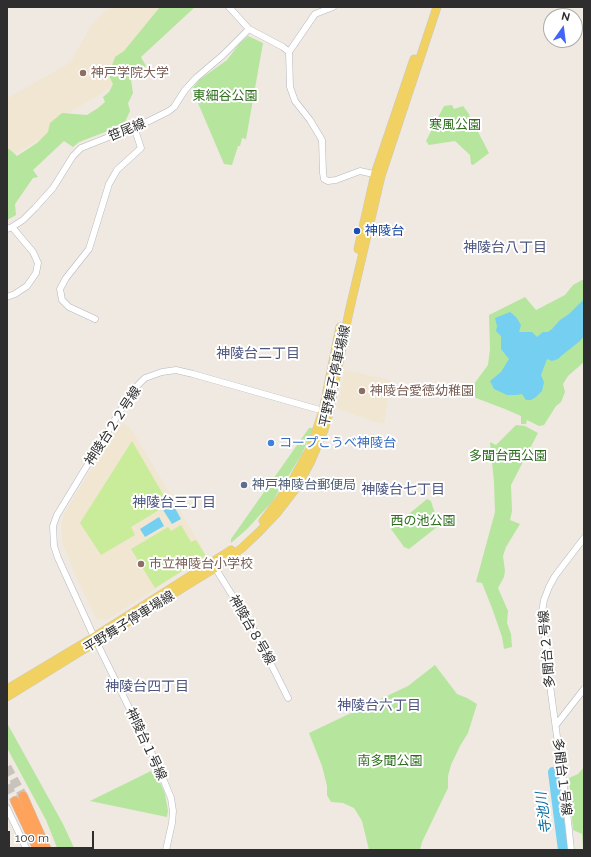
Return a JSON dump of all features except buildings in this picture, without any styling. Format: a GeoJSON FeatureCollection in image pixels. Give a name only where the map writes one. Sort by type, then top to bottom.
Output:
{"type":"FeatureCollection","features":[{"type":"Feature","properties":{"kind":"highway"},"geometry":{"type":"LineString","coordinates":[[38,850],[19,799],[47,850]]}},
{"type":"Feature","properties":{"kind":"main road","name":"平野舞子停車場線"},"geometry":{"type":"LineString","coordinates":[[7,697],[242,548],[277,513],[296,487],[324,430],[326,412],[378,175],[432,7]]}},
{"type":"Feature","properties":{"kind":"main road","name":"平野舞子停車場線"},"geometry":{"type":"LineString","coordinates":[[378,175],[437,7]]}},
{"type":"Feature","properties":{"kind":"main road","name":"平野舞子停車場線"},"geometry":{"type":"LineString","coordinates":[[7,689],[95,640]]}},
{"type":"Feature","properties":{"kind":"street"},"geometry":{"type":"LineString","coordinates":[[229,7],[249,29],[283,47],[289,52]]}},
{"type":"Feature","properties":{"kind":"street"},"geometry":{"type":"LineString","coordinates":[[333,7],[315,14],[289,52],[290,86],[295,101],[310,120],[322,140],[324,179],[328,181],[336,180],[360,171],[378,175]]}},
{"type":"Feature","properties":{"kind":"street","name":"笹尾線"},"geometry":{"type":"LineString","coordinates":[[9,228],[23,220],[53,188],[73,156],[81,148],[164,114],[174,107],[185,90],[196,78],[223,55],[249,29]]}},
{"type":"Feature","properties":{"kind":"street"},"geometry":{"type":"LineString","coordinates":[[95,319],[68,307],[62,300],[60,289],[66,278],[89,249],[109,184],[117,170],[141,148],[134,127]]}},
{"type":"Feature","properties":{"kind":"street"},"geometry":{"type":"LineString","coordinates":[[7,297],[15,294],[27,286],[36,273],[38,264],[33,252],[9,228]]}},
{"type":"Feature","properties":{"kind":"street","name":"神陵台２２号線"},"geometry":{"type":"LineString","coordinates":[[57,515],[134,389],[145,378],[162,372],[176,370],[326,412]]}},
{"type":"Feature","properties":{"kind":"street","name":"神陵台１号線"},"geometry":{"type":"LineString","coordinates":[[57,515],[53,526],[54,546],[58,558],[95,640],[157,764],[171,798],[173,811],[172,823],[166,850]]}},
{"type":"Feature","properties":{"kind":"street","name":"多聞台２号線"},"geometry":{"type":"LineString","coordinates":[[556,725],[542,612],[544,600],[549,587],[584,538]]}},
{"type":"Feature","properties":{"kind":"street","name":"神陵台８号線"},"geometry":{"type":"LineString","coordinates":[[213,566],[255,632],[288,698]]}},
{"type":"Feature","properties":{"kind":"street","name":"多聞台１号線"},"geometry":{"type":"LineString","coordinates":[[571,850],[556,725],[584,689]]}},
{"type":"Feature","properties":{"kind":"street"},"geometry":{"type":"LineString","coordinates":[[7,808],[27,850]]}},
{"type":"Feature","properties":{"kind":"shaded area","name":"神戸学院大学"},"geometry":{"type":"Polygon","coordinates":[[[113,7],[168,7],[115,85],[55,121],[52,132],[13,155],[7,163],[7,96],[8,98],[71,62],[92,24],[106,10],[113,7]]]}},
{"type":"Feature","properties":{"kind":"shaded area"},"geometry":{"type":"Polygon","coordinates":[[[345,370],[391,380],[384,423],[382,424],[338,409],[337,406],[345,370]]]}},
{"type":"Feature","properties":{"kind":"shaded area"},"geometry":{"type":"Polygon","coordinates":[[[120,422],[130,427],[207,556],[106,620],[96,618],[74,572],[63,544],[61,527],[64,514],[120,422]]]}},
{"type":"Feature","properties":{"kind":"green space"},"geometry":{"type":"Polygon","coordinates":[[[160,7],[195,7],[141,57],[146,66],[133,75],[131,80],[133,93],[128,103],[130,111],[125,122],[126,124],[79,142],[73,147],[64,141],[33,170],[38,177],[33,178],[15,204],[16,215],[7,220],[7,150],[9,149],[17,156],[37,143],[48,132],[50,123],[62,113],[87,115],[105,102],[103,97],[109,92],[113,84],[110,78],[110,71],[115,57],[124,51],[160,7]]]}},
{"type":"Feature","properties":{"kind":"green space","name":"東細谷公園"},"geometry":{"type":"Polygon","coordinates":[[[248,36],[263,43],[246,139],[242,138],[232,165],[224,164],[192,89],[199,80],[227,60],[239,44],[248,36]]]}},
{"type":"Feature","properties":{"kind":"green space","name":"寒風公園"},"geometry":{"type":"Polygon","coordinates":[[[452,105],[454,109],[463,106],[469,114],[471,123],[475,126],[489,153],[473,165],[471,164],[470,155],[455,141],[429,145],[426,141],[444,106],[452,105]]]}},
{"type":"Feature","properties":{"kind":"green space"},"geometry":{"type":"Polygon","coordinates":[[[584,279],[584,362],[568,376],[563,384],[565,392],[561,402],[556,406],[544,425],[539,426],[527,420],[526,424],[521,424],[521,416],[476,398],[471,394],[471,388],[488,365],[490,349],[489,315],[525,297],[536,310],[565,295],[573,285],[584,279]]]}},
{"type":"Feature","properties":{"kind":"green space","name":"多聞台西公園"},"geometry":{"type":"Polygon","coordinates":[[[516,425],[525,426],[538,433],[511,485],[512,511],[510,520],[520,524],[506,547],[503,556],[505,571],[504,577],[498,588],[508,611],[507,623],[511,634],[512,647],[504,649],[502,637],[482,583],[476,582],[495,512],[490,442],[496,445],[516,425]]]}},
{"type":"Feature","properties":{"kind":"green space"},"geometry":{"type":"Polygon","coordinates":[[[309,428],[313,428],[302,454],[272,502],[247,529],[231,543],[231,539],[309,428]]]}},
{"type":"Feature","properties":{"kind":"green space"},"geometry":{"type":"Polygon","coordinates":[[[132,441],[164,496],[154,501],[159,510],[131,527],[135,535],[101,555],[80,523],[132,441]]]}},
{"type":"Feature","properties":{"kind":"green space","name":"西の池公園"},"geometry":{"type":"Polygon","coordinates":[[[427,499],[431,501],[438,523],[437,527],[409,549],[404,547],[391,529],[427,499]]]}},
{"type":"Feature","properties":{"kind":"green space"},"geometry":{"type":"Polygon","coordinates":[[[181,525],[191,542],[196,540],[206,556],[155,588],[131,549],[168,527],[171,531],[181,525]]]}},
{"type":"Feature","properties":{"kind":"green space","name":"南多聞公園"},"geometry":{"type":"Polygon","coordinates":[[[435,665],[457,694],[477,704],[468,733],[451,765],[448,776],[448,788],[422,842],[420,850],[369,850],[362,821],[354,808],[343,803],[331,802],[327,795],[327,786],[322,766],[309,733],[408,686],[435,665]]]}},
{"type":"Feature","properties":{"kind":"green space"},"geometry":{"type":"Polygon","coordinates":[[[7,723],[63,824],[75,850],[58,850],[46,820],[7,748],[7,723]]]}},
{"type":"Feature","properties":{"kind":"green space"},"geometry":{"type":"Polygon","coordinates":[[[584,767],[583,850],[582,834],[573,830],[569,778],[578,774],[584,767]]]}},
{"type":"Feature","properties":{"kind":"green space"},"geometry":{"type":"Polygon","coordinates":[[[151,771],[156,773],[165,794],[168,811],[167,817],[90,801],[151,771]]]}},
{"type":"Feature","properties":{"kind":"water"},"geometry":{"type":"Polygon","coordinates":[[[584,299],[584,336],[558,359],[552,361],[547,359],[541,375],[544,382],[542,391],[536,397],[531,400],[526,400],[522,394],[507,395],[494,389],[490,381],[501,372],[509,359],[501,349],[501,336],[496,331],[497,326],[495,318],[510,312],[516,317],[521,325],[519,332],[532,332],[537,337],[543,332],[548,332],[552,329],[584,299]]]}},
{"type":"Feature","properties":{"kind":"water"},"geometry":{"type":"Polygon","coordinates":[[[170,499],[181,519],[172,524],[160,505],[170,499]]]}},
{"type":"Feature","properties":{"kind":"water"},"geometry":{"type":"Polygon","coordinates":[[[159,517],[164,526],[145,537],[140,529],[159,517]]]}},
{"type":"Feature","properties":{"kind":"waterway","name":"寺池川"},"geometry":{"type":"LineString","coordinates":[[553,772],[563,850]]}},
{"type":"Feature","properties":{"kind":"tunnel"},"geometry":{"type":"LineString","coordinates":[[7,767],[23,796]]}},
{"type":"Feature","properties":{"kind":"tunnel"},"geometry":{"type":"LineString","coordinates":[[7,785],[15,801]]}},
{"type":"Feature","properties":{"kind":"place","name":"神戸学院大学"},"geometry":{"type":"Point","coordinates":[83,73]}},
{"type":"Feature","properties":{"kind":"place","name":"神陵台"},"geometry":{"type":"Point","coordinates":[357,231]}},
{"type":"Feature","properties":{"kind":"place","name":"神陵台愛徳幼稚園"},"geometry":{"type":"Point","coordinates":[362,391]}},
{"type":"Feature","properties":{"kind":"place","name":"コープこうべ神陵台"},"geometry":{"type":"Point","coordinates":[271,443]}},
{"type":"Feature","properties":{"kind":"place","name":"神戸神陵台郵便局"},"geometry":{"type":"Point","coordinates":[244,485]}},
{"type":"Feature","properties":{"kind":"place","name":"市立神陵台小学校"},"geometry":{"type":"Point","coordinates":[141,564]}},
{"type":"Feature","properties":{"kind":"district","name":"神陵台八丁目"},"geometry":{"type":"Point","coordinates":[505,248]}},
{"type":"Feature","properties":{"kind":"district","name":"神陵台二丁目"},"geometry":{"type":"Point","coordinates":[258,354]}},
{"type":"Feature","properties":{"kind":"district","name":"神陵台七丁目"},"geometry":{"type":"Point","coordinates":[403,490]}},
{"type":"Feature","properties":{"kind":"district","name":"神陵台三丁目"},"geometry":{"type":"Point","coordinates":[174,503]}},
{"type":"Feature","properties":{"kind":"district","name":"神陵台四丁目"},"geometry":{"type":"Point","coordinates":[147,687]}},
{"type":"Feature","properties":{"kind":"district","name":"神陵台六丁目"},"geometry":{"type":"Point","coordinates":[379,706]}}]}
